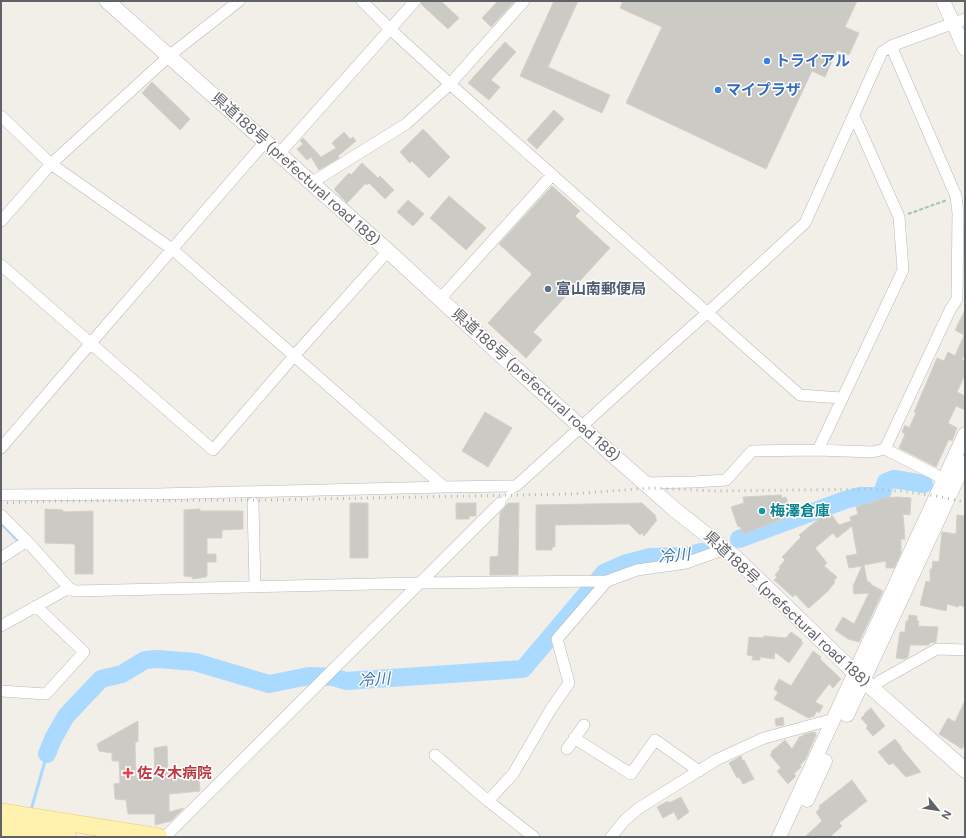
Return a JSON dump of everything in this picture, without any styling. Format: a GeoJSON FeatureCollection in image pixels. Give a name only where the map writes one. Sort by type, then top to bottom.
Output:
{"type":"FeatureCollection","features":[{"type":"Feature","properties":{"kind":"main road","name":"県道188号 (prefectural road 188)"},"geometry":{"type":"LineString","coordinates":[[107,1],[388,251],[581,427],[674,509],[736,558],[863,680],[965,770]]}},
{"type":"Feature","properties":{"kind":"main road"},"geometry":{"type":"LineString","coordinates":[[1,812],[159,837]]}},
{"type":"Feature","properties":{"kind":"main road"},"geometry":{"type":"LineString","coordinates":[[1,827],[68,837]]}},
{"type":"Feature","properties":{"kind":"street"},"geometry":{"type":"LineString","coordinates":[[1,221],[51,164],[170,56],[238,1]]}},
{"type":"Feature","properties":{"kind":"street"},"geometry":{"type":"LineString","coordinates":[[362,1],[450,84],[800,396],[842,398]]}},
{"type":"Feature","properties":{"kind":"street"},"geometry":{"type":"LineString","coordinates":[[279,154],[415,1]]}},
{"type":"Feature","properties":{"kind":"street"},"geometry":{"type":"LineString","coordinates":[[311,183],[406,124],[450,84],[524,1]]}},
{"type":"Feature","properties":{"kind":"street"},"geometry":{"type":"LineString","coordinates":[[943,1],[959,21],[965,49]]}},
{"type":"Feature","properties":{"kind":"street"},"geometry":{"type":"LineString","coordinates":[[1,496],[158,494],[444,486],[516,486],[805,223],[882,52],[890,46],[959,21]]}},
{"type":"Feature","properties":{"kind":"street"},"geometry":{"type":"LineString","coordinates":[[884,449],[950,310],[961,301],[956,196],[890,46]]}},
{"type":"Feature","properties":{"kind":"street"},"geometry":{"type":"LineString","coordinates":[[1,116],[51,164],[172,249],[444,486]]}},
{"type":"Feature","properties":{"kind":"street"},"geometry":{"type":"LineString","coordinates":[[818,450],[903,270],[899,217],[854,116]]}},
{"type":"Feature","properties":{"kind":"street"},"geometry":{"type":"LineString","coordinates":[[1,448],[265,142]]}},
{"type":"Feature","properties":{"kind":"street"},"geometry":{"type":"LineString","coordinates":[[440,299],[552,175]]}},
{"type":"Feature","properties":{"kind":"street"},"geometry":{"type":"LineString","coordinates":[[1,266],[213,450],[294,356],[388,251]]}},
{"type":"Feature","properties":{"kind":"street"},"geometry":{"type":"LineString","coordinates":[[779,837],[834,719],[863,680],[944,479],[965,434]]}},
{"type":"Feature","properties":{"kind":"street"},"geometry":{"type":"LineString","coordinates":[[645,483],[726,480],[752,451],[818,450],[872,452],[884,449],[944,479]]}},
{"type":"Feature","properties":{"kind":"street"},"geometry":{"type":"LineString","coordinates":[[790,837],[965,462]]}},
{"type":"Feature","properties":{"kind":"street"},"geometry":{"type":"LineString","coordinates":[[253,503],[255,586]]}},
{"type":"Feature","properties":{"kind":"street"},"geometry":{"type":"LineString","coordinates":[[165,837],[418,583],[500,503]]}},
{"type":"Feature","properties":{"kind":"street"},"geometry":{"type":"LineString","coordinates":[[1,515],[28,541],[69,588],[75,591],[255,586],[607,581],[637,570],[686,563],[725,549]]}},
{"type":"Feature","properties":{"kind":"street"},"geometry":{"type":"LineString","coordinates":[[1,558],[28,541]]}},
{"type":"Feature","properties":{"kind":"street"},"geometry":{"type":"LineString","coordinates":[[488,801],[513,774],[551,709],[569,683],[557,639],[607,581]]}},
{"type":"Feature","properties":{"kind":"street"},"geometry":{"type":"LineString","coordinates":[[1,626],[69,588]]}},
{"type":"Feature","properties":{"kind":"street"},"geometry":{"type":"LineString","coordinates":[[1,691],[46,694],[84,652],[36,606]]}},
{"type":"Feature","properties":{"kind":"street"},"geometry":{"type":"LineString","coordinates":[[863,680],[880,681],[937,649],[965,650]]}},
{"type":"Feature","properties":{"kind":"street"},"geometry":{"type":"LineString","coordinates":[[611,837],[625,820],[639,808],[716,760],[764,738],[834,719]]}},
{"type":"Feature","properties":{"kind":"street"},"geometry":{"type":"LineString","coordinates":[[567,749],[584,725]]}},
{"type":"Feature","properties":{"kind":"street"},"geometry":{"type":"LineString","coordinates":[[574,738],[631,774],[656,740],[700,770]]}},
{"type":"Feature","properties":{"kind":"street"},"geometry":{"type":"LineString","coordinates":[[435,755],[488,801],[534,837]]}},
{"type":"Feature","properties":{"kind":"lane"},"geometry":{"type":"LineString","coordinates":[[500,503],[516,486]]}},
{"type":"Feature","properties":{"kind":"path"},"geometry":{"type":"LineString","coordinates":[[899,217],[956,196]]}},
{"type":"Feature","properties":{"kind":"building"},"geometry":{"type":"Polygon","coordinates":[[[422,1],[441,1],[459,18],[448,29],[421,4],[422,1]]]}},
{"type":"Feature","properties":{"kind":"building"},"geometry":{"type":"Polygon","coordinates":[[[498,1],[515,1],[491,27],[482,18],[498,1]]]}},
{"type":"Feature","properties":{"kind":"building"},"geometry":{"type":"Polygon","coordinates":[[[554,1],[578,1],[548,67],[610,95],[602,113],[520,76],[554,1]]]}},
{"type":"Feature","properties":{"kind":"building","name":"マイプラザ"},"geometry":{"type":"Polygon","coordinates":[[[623,1],[857,1],[845,27],[859,33],[849,55],[837,50],[825,77],[812,71],[766,169],[626,103],[662,27],[620,8],[623,1]]]}},
{"type":"Feature","properties":{"kind":"building"},"geometry":{"type":"Polygon","coordinates":[[[505,42],[516,52],[491,80],[500,87],[489,100],[468,83],[505,42]]]}},
{"type":"Feature","properties":{"kind":"building"},"geometry":{"type":"Polygon","coordinates":[[[152,82],[190,119],[180,130],[142,93],[152,82]]]}},
{"type":"Feature","properties":{"kind":"building"},"geometry":{"type":"Polygon","coordinates":[[[554,110],[564,119],[537,149],[527,140],[554,110]]]}},
{"type":"Feature","properties":{"kind":"building"},"geometry":{"type":"Polygon","coordinates":[[[423,129],[450,157],[429,178],[412,161],[410,163],[400,152],[423,129]]]}},
{"type":"Feature","properties":{"kind":"building"},"geometry":{"type":"Polygon","coordinates":[[[344,132],[350,139],[353,137],[356,141],[338,156],[339,158],[319,170],[311,157],[307,160],[297,149],[303,144],[300,141],[303,138],[321,157],[336,148],[332,143],[344,132]]]}},
{"type":"Feature","properties":{"kind":"building"},"geometry":{"type":"Polygon","coordinates":[[[362,163],[378,178],[380,176],[394,190],[385,199],[369,183],[367,185],[366,183],[347,203],[334,189],[349,173],[351,175],[362,163]]]}},
{"type":"Feature","properties":{"kind":"building"},"geometry":{"type":"Polygon","coordinates":[[[552,186],[580,211],[575,216],[610,248],[533,332],[542,340],[526,358],[488,323],[532,274],[499,244],[552,186]]]}},
{"type":"Feature","properties":{"kind":"building"},"geometry":{"type":"Polygon","coordinates":[[[449,196],[486,228],[466,250],[430,218],[449,196]]]}},
{"type":"Feature","properties":{"kind":"building"},"geometry":{"type":"Polygon","coordinates":[[[408,200],[424,214],[413,226],[397,212],[408,200]]]}},
{"type":"Feature","properties":{"kind":"building"},"geometry":{"type":"Polygon","coordinates":[[[965,310],[965,354],[962,360],[965,361],[965,375],[957,392],[965,396],[965,410],[956,406],[948,423],[957,428],[952,441],[949,439],[936,467],[899,448],[905,434],[902,432],[905,425],[909,428],[916,413],[914,412],[937,358],[944,361],[948,352],[955,356],[964,335],[955,330],[965,310]]]}},
{"type":"Feature","properties":{"kind":"building"},"geometry":{"type":"Polygon","coordinates":[[[485,412],[512,428],[488,467],[462,451],[485,412]]]}},
{"type":"Feature","properties":{"kind":"building","name":"梅澤倉庫"},"geometry":{"type":"Polygon","coordinates":[[[781,495],[782,498],[786,497],[792,516],[743,534],[740,526],[738,527],[731,507],[744,503],[743,497],[781,495]]]}},
{"type":"Feature","properties":{"kind":"building"},"geometry":{"type":"Polygon","coordinates":[[[881,498],[911,498],[910,515],[903,514],[905,539],[901,539],[901,553],[894,568],[886,568],[886,561],[864,565],[867,581],[883,591],[859,642],[848,639],[835,630],[843,617],[854,624],[869,593],[854,594],[853,586],[862,566],[849,568],[846,556],[857,554],[852,526],[837,538],[833,533],[815,548],[827,563],[824,566],[837,577],[828,591],[810,607],[808,608],[795,594],[793,597],[774,580],[777,577],[775,575],[785,560],[782,557],[801,537],[799,535],[829,511],[839,525],[851,521],[850,517],[858,514],[856,507],[881,498]]]}},
{"type":"Feature","properties":{"kind":"building"},"geometry":{"type":"Polygon","coordinates":[[[350,503],[368,503],[368,558],[350,558],[350,503]]]}},
{"type":"Feature","properties":{"kind":"building"},"geometry":{"type":"Polygon","coordinates":[[[456,503],[476,503],[476,516],[469,516],[469,519],[456,519],[456,503]]]}},
{"type":"Feature","properties":{"kind":"building"},"geometry":{"type":"Polygon","coordinates":[[[508,503],[519,503],[518,575],[490,575],[490,557],[498,556],[500,513],[508,503]]]}},
{"type":"Feature","properties":{"kind":"building"},"geometry":{"type":"Polygon","coordinates":[[[642,503],[656,516],[655,518],[657,520],[644,536],[642,533],[640,535],[629,524],[555,525],[555,547],[552,547],[552,550],[536,550],[536,505],[642,503]]]}},
{"type":"Feature","properties":{"kind":"building"},"geometry":{"type":"Polygon","coordinates":[[[45,509],[63,510],[63,512],[93,511],[93,574],[75,574],[75,544],[45,543],[45,509]]]}},
{"type":"Feature","properties":{"kind":"building"},"geometry":{"type":"Polygon","coordinates":[[[200,509],[200,511],[243,511],[243,529],[222,530],[222,538],[207,538],[207,554],[216,554],[216,562],[207,562],[206,577],[192,579],[193,577],[184,576],[184,510],[200,509]]]}},
{"type":"Feature","properties":{"kind":"building"},"geometry":{"type":"Polygon","coordinates":[[[957,515],[965,516],[965,607],[947,604],[946,611],[920,605],[926,581],[930,582],[930,569],[932,569],[933,561],[939,562],[942,532],[956,534],[957,515]]]}},
{"type":"Feature","properties":{"kind":"building"},"geometry":{"type":"Polygon","coordinates":[[[909,615],[917,616],[917,621],[919,621],[918,626],[938,627],[936,642],[929,643],[929,645],[910,645],[908,657],[904,659],[896,658],[900,632],[905,632],[906,621],[908,621],[909,615]]]}},
{"type":"Feature","properties":{"kind":"building"},"geometry":{"type":"Polygon","coordinates":[[[791,632],[802,640],[801,642],[803,643],[789,663],[775,652],[774,659],[760,657],[760,660],[752,660],[753,656],[747,655],[749,637],[763,638],[764,636],[786,638],[791,632]]]}},
{"type":"Feature","properties":{"kind":"building"},"geometry":{"type":"Polygon","coordinates":[[[813,651],[821,657],[820,659],[841,679],[833,688],[829,684],[815,702],[823,706],[819,713],[817,711],[814,716],[808,718],[774,699],[778,692],[774,689],[779,679],[791,686],[813,651]]]}},
{"type":"Feature","properties":{"kind":"building"},"geometry":{"type":"Polygon","coordinates":[[[965,700],[965,743],[962,749],[939,734],[948,718],[955,722],[965,700]]]}},
{"type":"Feature","properties":{"kind":"building"},"geometry":{"type":"Polygon","coordinates":[[[871,708],[885,726],[873,736],[866,728],[868,726],[861,718],[871,708]]]}},
{"type":"Feature","properties":{"kind":"building"},"geometry":{"type":"Polygon","coordinates":[[[783,717],[784,725],[776,726],[775,719],[783,717]]]}},
{"type":"Feature","properties":{"kind":"building","name":"佐々木病院"},"geometry":{"type":"Polygon","coordinates":[[[138,721],[138,741],[135,743],[136,778],[155,778],[154,748],[167,746],[168,774],[179,773],[180,779],[199,778],[200,791],[169,794],[169,812],[184,808],[171,821],[155,825],[155,814],[128,814],[126,800],[115,799],[114,784],[120,783],[119,761],[112,761],[112,753],[99,751],[97,744],[138,721]]]}},
{"type":"Feature","properties":{"kind":"building"},"geometry":{"type":"Polygon","coordinates":[[[813,732],[816,733],[816,735],[805,760],[794,774],[796,776],[788,784],[777,771],[781,768],[770,755],[772,753],[771,752],[785,740],[792,749],[800,736],[803,737],[803,735],[813,732]]]}},
{"type":"Feature","properties":{"kind":"building"},"geometry":{"type":"Polygon","coordinates":[[[895,739],[921,772],[906,777],[893,763],[889,765],[878,752],[895,739]]]}},
{"type":"Feature","properties":{"kind":"building"},"geometry":{"type":"Polygon","coordinates":[[[741,756],[754,779],[743,784],[739,777],[737,778],[729,763],[741,756]]]}},
{"type":"Feature","properties":{"kind":"building"},"geometry":{"type":"Polygon","coordinates":[[[852,780],[867,801],[839,823],[842,826],[830,837],[805,837],[822,821],[816,812],[820,808],[819,806],[852,780]]]}},
{"type":"Feature","properties":{"kind":"building"},"geometry":{"type":"Polygon","coordinates":[[[681,797],[689,812],[678,820],[674,812],[663,818],[657,807],[668,801],[669,803],[681,797]]]}},
{"type":"Feature","properties":{"kind":"waterway","name":"冷川"},"geometry":{"type":"LineString","coordinates":[[739,539],[845,500],[860,496],[877,496],[882,493],[886,482],[894,479],[924,484]]}},
{"type":"Feature","properties":{"kind":"waterway"},"geometry":{"type":"LineString","coordinates":[[1,523],[20,543]]}},
{"type":"Feature","properties":{"kind":"waterway","name":"冷川"},"geometry":{"type":"LineString","coordinates":[[47,754],[53,739],[66,716],[101,679],[122,674],[145,660],[158,659],[195,662],[269,684],[309,676],[333,677],[346,681],[523,669],[604,573],[624,564],[650,557],[686,556],[701,552]]}},
{"type":"Feature","properties":{"kind":"waterway"},"geometry":{"type":"LineString","coordinates":[[31,810],[47,754]]}},
{"type":"Feature","properties":{"kind":"railway"},"geometry":{"type":"LineString","coordinates":[[1,503],[571,494],[651,488],[717,491],[870,489],[900,491],[965,502]]}},
{"type":"Feature","properties":{"kind":"place","name":"トライアル"},"geometry":{"type":"Point","coordinates":[767,61]}},
{"type":"Feature","properties":{"kind":"place","name":"マイプラザ"},"geometry":{"type":"Point","coordinates":[718,90]}},
{"type":"Feature","properties":{"kind":"place","name":"富山南郵便局"},"geometry":{"type":"Point","coordinates":[548,289]}},
{"type":"Feature","properties":{"kind":"place","name":"梅澤倉庫"},"geometry":{"type":"Point","coordinates":[762,511]}},
{"type":"Feature","properties":{"kind":"place","name":"佐々木病院"},"geometry":{"type":"Point","coordinates":[128,773]}}]}
